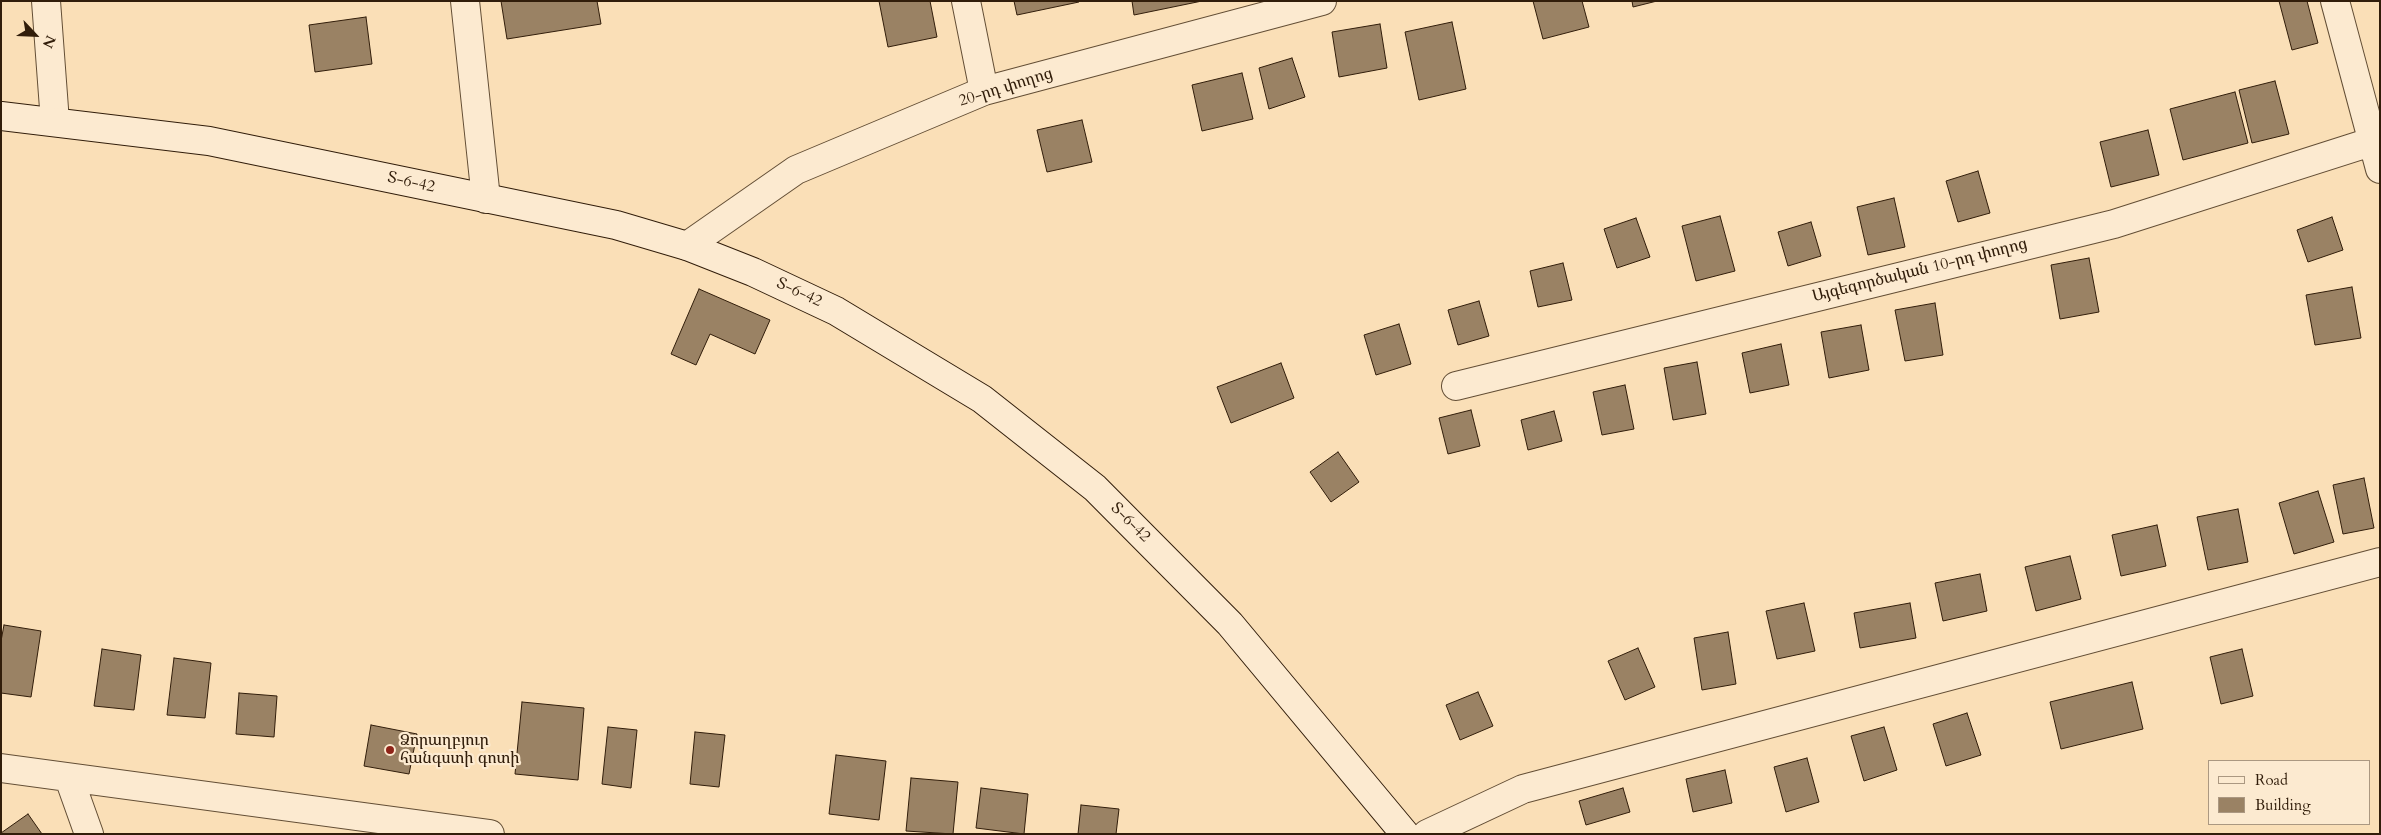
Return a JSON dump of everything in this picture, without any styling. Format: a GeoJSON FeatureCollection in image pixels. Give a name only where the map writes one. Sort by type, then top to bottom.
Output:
{"type":"FeatureCollection","features":[{"type":"Feature","properties":{"kind":"street"},"geometry":{"type":"LineString","coordinates":[[46,1],[55,122]]}},
{"type":"Feature","properties":{"kind":"street"},"geometry":{"type":"LineString","coordinates":[[465,1],[486,199]]}},
{"type":"Feature","properties":{"kind":"street"},"geometry":{"type":"LineString","coordinates":[[966,1],[984,91]]}},
{"type":"Feature","properties":{"kind":"street","name":"20-րդ փողոց"},"geometry":{"type":"LineString","coordinates":[[688,246],[796,170],[984,91],[1322,1]]}},
{"type":"Feature","properties":{"kind":"street"},"geometry":{"type":"LineString","coordinates":[[2335,1],[2376,141],[2380,169]]}},
{"type":"Feature","properties":{"kind":"street","name":"Տ-6-42"},"geometry":{"type":"LineString","coordinates":[[1,116],[209,141],[616,225],[688,246],[753,272],[836,311],[982,400],[1094,488],[1230,624],[1405,834]]}},
{"type":"Feature","properties":{"kind":"street","name":"Այգեգործական 10-րդ փողոց"},"geometry":{"type":"LineString","coordinates":[[1456,386],[2114,224],[2376,141]]}},
{"type":"Feature","properties":{"kind":"street"},"geometry":{"type":"LineString","coordinates":[[1427,834],[1523,789],[2380,562]]}},
{"type":"Feature","properties":{"kind":"street"},"geometry":{"type":"LineString","coordinates":[[1,768],[490,834]]}},
{"type":"Feature","properties":{"kind":"street"},"geometry":{"type":"LineString","coordinates":[[69,778],[90,834]]}},
{"type":"Feature","properties":{"kind":"building"},"geometry":{"type":"Polygon","coordinates":[[[501,1],[597,1],[601,24],[507,39],[501,1]]]}},
{"type":"Feature","properties":{"kind":"building"},"geometry":{"type":"Polygon","coordinates":[[[879,1],[930,1],[937,37],[888,47],[879,1]]]}},
{"type":"Feature","properties":{"kind":"building"},"geometry":{"type":"Polygon","coordinates":[[[1014,1],[1079,1],[1079,2],[1017,15],[1014,1]]]}},
{"type":"Feature","properties":{"kind":"building"},"geometry":{"type":"Polygon","coordinates":[[[1132,1],[1202,1],[1134,15],[1132,1]]]}},
{"type":"Feature","properties":{"kind":"building"},"geometry":{"type":"Polygon","coordinates":[[[1533,1],[1582,1],[1589,27],[1543,39],[1533,1]]]}},
{"type":"Feature","properties":{"kind":"building"},"geometry":{"type":"Polygon","coordinates":[[[1632,1],[1657,1],[1633,7],[1632,1]]]}},
{"type":"Feature","properties":{"kind":"building"},"geometry":{"type":"Polygon","coordinates":[[[2279,1],[2307,1],[2318,43],[2292,50],[2279,1]]]}},
{"type":"Feature","properties":{"kind":"building"},"geometry":{"type":"Polygon","coordinates":[[[366,17],[372,64],[315,72],[309,25],[366,17]]]}},
{"type":"Feature","properties":{"kind":"building"},"geometry":{"type":"Polygon","coordinates":[[[1452,22],[1466,89],[1419,100],[1405,32],[1452,22]]]}},
{"type":"Feature","properties":{"kind":"building"},"geometry":{"type":"Polygon","coordinates":[[[1380,24],[1387,68],[1339,77],[1332,32],[1380,24]]]}},
{"type":"Feature","properties":{"kind":"building"},"geometry":{"type":"Polygon","coordinates":[[[1292,58],[1305,97],[1269,109],[1259,68],[1292,58]]]}},
{"type":"Feature","properties":{"kind":"building"},"geometry":{"type":"Polygon","coordinates":[[[1242,73],[1253,119],[1202,131],[1192,85],[1242,73]]]}},
{"type":"Feature","properties":{"kind":"building"},"geometry":{"type":"Polygon","coordinates":[[[2275,81],[2289,134],[2252,143],[2239,90],[2275,81]]]}},
{"type":"Feature","properties":{"kind":"building"},"geometry":{"type":"Polygon","coordinates":[[[2235,92],[2248,143],[2183,160],[2170,109],[2235,92]]]}},
{"type":"Feature","properties":{"kind":"building"},"geometry":{"type":"Polygon","coordinates":[[[1082,120],[1092,162],[1047,172],[1037,130],[1082,120]]]}},
{"type":"Feature","properties":{"kind":"building"},"geometry":{"type":"Polygon","coordinates":[[[2148,130],[2159,175],[2111,187],[2100,142],[2148,130]]]}},
{"type":"Feature","properties":{"kind":"building"},"geometry":{"type":"Polygon","coordinates":[[[1978,171],[1990,213],[1958,222],[1946,181],[1978,171]]]}},
{"type":"Feature","properties":{"kind":"building"},"geometry":{"type":"Polygon","coordinates":[[[1894,198],[1905,247],[1868,255],[1857,207],[1894,198]]]}},
{"type":"Feature","properties":{"kind":"building"},"geometry":{"type":"Polygon","coordinates":[[[1720,216],[1735,271],[1696,281],[1682,226],[1720,216]]]}},
{"type":"Feature","properties":{"kind":"building"},"geometry":{"type":"Polygon","coordinates":[[[2332,217],[2343,250],[2308,262],[2297,230],[2332,217]]]}},
{"type":"Feature","properties":{"kind":"building"},"geometry":{"type":"Polygon","coordinates":[[[1636,218],[1650,257],[1617,268],[1604,229],[1636,218]]]}},
{"type":"Feature","properties":{"kind":"building"},"geometry":{"type":"Polygon","coordinates":[[[1811,222],[1821,256],[1788,266],[1778,232],[1811,222]]]}},
{"type":"Feature","properties":{"kind":"building"},"geometry":{"type":"Polygon","coordinates":[[[2089,258],[2099,312],[2060,319],[2051,265],[2089,258]]]}},
{"type":"Feature","properties":{"kind":"building"},"geometry":{"type":"Polygon","coordinates":[[[1563,263],[1572,300],[1538,307],[1530,271],[1563,263]]]}},
{"type":"Feature","properties":{"kind":"building"},"geometry":{"type":"Polygon","coordinates":[[[2352,287],[2361,338],[2315,345],[2306,295],[2352,287]]]}},
{"type":"Feature","properties":{"kind":"building"},"geometry":{"type":"Polygon","coordinates":[[[699,289],[770,320],[755,354],[710,334],[696,365],[671,354],[699,289]]]}},
{"type":"Feature","properties":{"kind":"building"},"geometry":{"type":"Polygon","coordinates":[[[1479,301],[1489,336],[1458,345],[1448,310],[1479,301]]]}},
{"type":"Feature","properties":{"kind":"building"},"geometry":{"type":"Polygon","coordinates":[[[1935,303],[1943,355],[1905,361],[1895,310],[1935,303]]]}},
{"type":"Feature","properties":{"kind":"building"},"geometry":{"type":"Polygon","coordinates":[[[1399,324],[1411,364],[1376,375],[1364,335],[1399,324]]]}},
{"type":"Feature","properties":{"kind":"building"},"geometry":{"type":"Polygon","coordinates":[[[1861,325],[1869,370],[1829,378],[1821,332],[1861,325]]]}},
{"type":"Feature","properties":{"kind":"building"},"geometry":{"type":"Polygon","coordinates":[[[1781,344],[1789,385],[1750,393],[1742,353],[1781,344]]]}},
{"type":"Feature","properties":{"kind":"building"},"geometry":{"type":"Polygon","coordinates":[[[1697,362],[1706,414],[1673,420],[1664,368],[1697,362]]]}},
{"type":"Feature","properties":{"kind":"building"},"geometry":{"type":"Polygon","coordinates":[[[1281,363],[1294,398],[1231,423],[1217,387],[1281,363]]]}},
{"type":"Feature","properties":{"kind":"building"},"geometry":{"type":"Polygon","coordinates":[[[1625,385],[1634,429],[1602,435],[1593,392],[1625,385]]]}},
{"type":"Feature","properties":{"kind":"building"},"geometry":{"type":"Polygon","coordinates":[[[1471,410],[1480,446],[1448,454],[1439,418],[1471,410]]]}},
{"type":"Feature","properties":{"kind":"building"},"geometry":{"type":"Polygon","coordinates":[[[1554,411],[1562,441],[1528,450],[1521,420],[1554,411]]]}},
{"type":"Feature","properties":{"kind":"building"},"geometry":{"type":"Polygon","coordinates":[[[1338,452],[1359,482],[1331,502],[1310,472],[1338,452]]]}},
{"type":"Feature","properties":{"kind":"building"},"geometry":{"type":"Polygon","coordinates":[[[2364,478],[2374,528],[2343,534],[2333,485],[2364,478]]]}},
{"type":"Feature","properties":{"kind":"building"},"geometry":{"type":"Polygon","coordinates":[[[2318,491],[2334,542],[2294,554],[2279,503],[2318,491]]]}},
{"type":"Feature","properties":{"kind":"building"},"geometry":{"type":"Polygon","coordinates":[[[2238,509],[2248,562],[2208,570],[2197,517],[2238,509]]]}},
{"type":"Feature","properties":{"kind":"building"},"geometry":{"type":"Polygon","coordinates":[[[2157,525],[2166,566],[2121,576],[2112,535],[2157,525]]]}},
{"type":"Feature","properties":{"kind":"building"},"geometry":{"type":"Polygon","coordinates":[[[2070,556],[2081,599],[2036,611],[2025,567],[2070,556]]]}},
{"type":"Feature","properties":{"kind":"building"},"geometry":{"type":"Polygon","coordinates":[[[1980,574],[1987,611],[1943,621],[1935,583],[1980,574]]]}},
{"type":"Feature","properties":{"kind":"building"},"geometry":{"type":"Polygon","coordinates":[[[1804,603],[1815,651],[1777,659],[1766,611],[1804,603]]]}},
{"type":"Feature","properties":{"kind":"building"},"geometry":{"type":"Polygon","coordinates":[[[1910,603],[1916,638],[1860,648],[1854,613],[1910,603]]]}},
{"type":"Feature","properties":{"kind":"building"},"geometry":{"type":"Polygon","coordinates":[[[4,625],[41,631],[31,697],[1,693],[1,641],[4,625]]]}},
{"type":"Feature","properties":{"kind":"building"},"geometry":{"type":"Polygon","coordinates":[[[1728,632],[1736,684],[1702,690],[1694,638],[1728,632]]]}},
{"type":"Feature","properties":{"kind":"building"},"geometry":{"type":"Polygon","coordinates":[[[1638,648],[1655,687],[1625,700],[1608,661],[1638,648]]]}},
{"type":"Feature","properties":{"kind":"building"},"geometry":{"type":"Polygon","coordinates":[[[102,649],[141,655],[134,710],[94,706],[102,649]]]}},
{"type":"Feature","properties":{"kind":"building"},"geometry":{"type":"Polygon","coordinates":[[[2242,649],[2253,696],[2221,704],[2210,657],[2242,649]]]}},
{"type":"Feature","properties":{"kind":"building"},"geometry":{"type":"Polygon","coordinates":[[[174,658],[211,663],[205,718],[167,715],[174,658]]]}},
{"type":"Feature","properties":{"kind":"building"},"geometry":{"type":"Polygon","coordinates":[[[2132,682],[2143,729],[2061,749],[2050,702],[2132,682]]]}},
{"type":"Feature","properties":{"kind":"building"},"geometry":{"type":"Polygon","coordinates":[[[1478,692],[1493,726],[1460,740],[1446,705],[1478,692]]]}},
{"type":"Feature","properties":{"kind":"building"},"geometry":{"type":"Polygon","coordinates":[[[239,693],[277,696],[274,737],[236,734],[239,693]]]}},
{"type":"Feature","properties":{"kind":"building"},"geometry":{"type":"Polygon","coordinates":[[[522,702],[584,708],[578,780],[515,774],[522,702]]]}},
{"type":"Feature","properties":{"kind":"building"},"geometry":{"type":"Polygon","coordinates":[[[1967,713],[1981,755],[1946,766],[1933,724],[1967,713]]]}},
{"type":"Feature","properties":{"kind":"building","name":"Ձորաղբյուր հանգստի գոտի"},"geometry":{"type":"Polygon","coordinates":[[[371,725],[417,734],[409,774],[364,766],[371,725]]]}},
{"type":"Feature","properties":{"kind":"building"},"geometry":{"type":"Polygon","coordinates":[[[608,727],[637,730],[631,788],[602,784],[608,727]]]}},
{"type":"Feature","properties":{"kind":"building"},"geometry":{"type":"Polygon","coordinates":[[[1884,727],[1897,770],[1864,781],[1851,736],[1884,727]]]}},
{"type":"Feature","properties":{"kind":"building"},"geometry":{"type":"Polygon","coordinates":[[[695,732],[725,735],[719,787],[690,784],[695,732]]]}},
{"type":"Feature","properties":{"kind":"building"},"geometry":{"type":"Polygon","coordinates":[[[836,755],[886,761],[879,820],[829,814],[836,755]]]}},
{"type":"Feature","properties":{"kind":"building"},"geometry":{"type":"Polygon","coordinates":[[[1807,758],[1819,802],[1786,812],[1774,767],[1807,758]]]}},
{"type":"Feature","properties":{"kind":"building"},"geometry":{"type":"Polygon","coordinates":[[[1725,770],[1732,803],[1693,812],[1686,779],[1725,770]]]}},
{"type":"Feature","properties":{"kind":"building"},"geometry":{"type":"Polygon","coordinates":[[[911,778],[958,782],[953,834],[906,831],[911,778]]]}},
{"type":"Feature","properties":{"kind":"building"},"geometry":{"type":"Polygon","coordinates":[[[981,788],[1028,794],[1024,834],[976,828],[981,788]]]}},
{"type":"Feature","properties":{"kind":"building"},"geometry":{"type":"Polygon","coordinates":[[[1623,788],[1630,812],[1586,825],[1579,801],[1623,788]]]}},
{"type":"Feature","properties":{"kind":"building"},"geometry":{"type":"Polygon","coordinates":[[[1081,805],[1119,809],[1116,834],[1078,834],[1081,805]]]}},
{"type":"Feature","properties":{"kind":"building"},"geometry":{"type":"Polygon","coordinates":[[[28,814],[42,834],[1,834],[1,833],[28,814]]]}},
{"type":"Feature","properties":{"kind":"place","name":"Ձորաղբյուր հանգստի գոտի"},"geometry":{"type":"Point","coordinates":[390,750]}}]}
